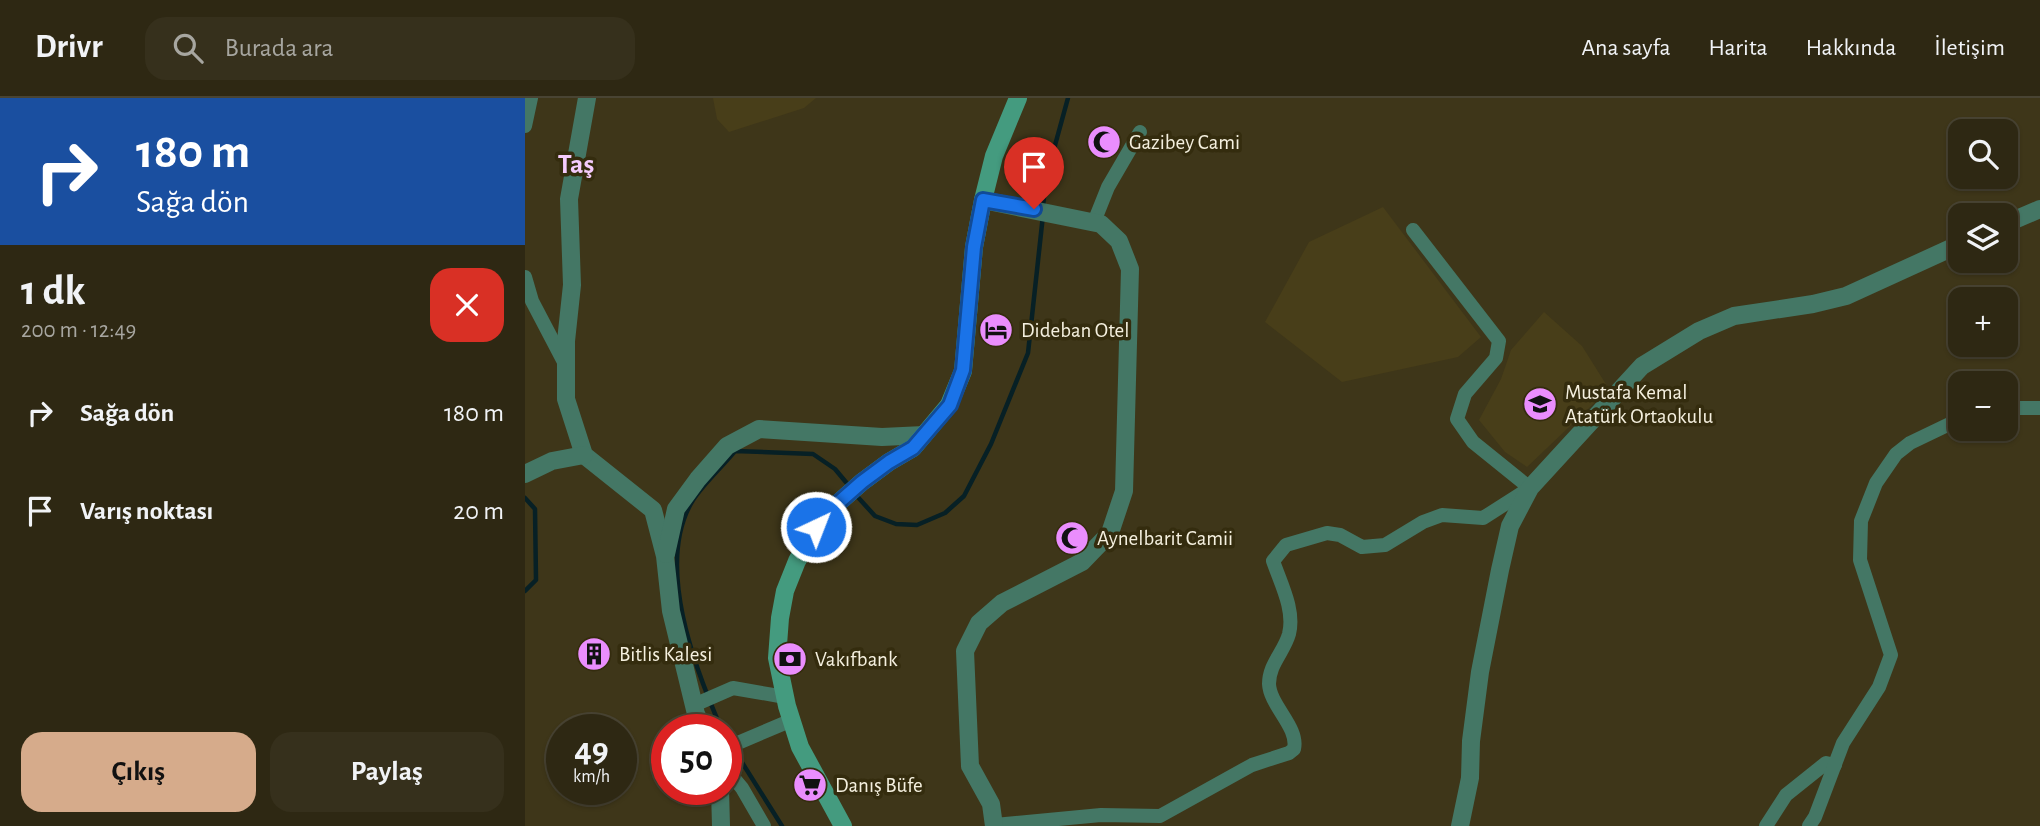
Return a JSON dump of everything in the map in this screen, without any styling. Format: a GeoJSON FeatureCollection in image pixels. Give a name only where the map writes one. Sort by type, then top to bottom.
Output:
{"type":"FeatureCollection","features":[{"type":"Feature","properties":{"kind":"main road"},"geometry":{"type":"LineString","coordinates":[[843,826],[800,747],[785,697],[777,658],[785,591],[816,527],[862,482],[913,448],[950,405],[963,370],[974,247],[983,200],[994,156],[1018,98]]}},
{"type":"Feature","properties":{"kind":"street"},"geometry":{"type":"LineString","coordinates":[[525,126],[531,98]]}},
{"type":"Feature","properties":{"kind":"street"},"geometry":{"type":"LineString","coordinates":[[587,98],[569,199],[572,285],[565,364],[566,399],[584,455],[653,510],[666,556],[671,611],[700,714]]}},
{"type":"Feature","properties":{"kind":"street"},"geometry":{"type":"LineString","coordinates":[[1094,222],[1108,187],[1140,132]]}},
{"type":"Feature","properties":{"kind":"street"},"geometry":{"type":"LineString","coordinates":[[983,200],[1101,224],[1119,241],[1130,269],[1124,491],[1110,533],[1082,562],[1002,603],[979,623],[965,651],[970,766],[991,804],[994,825],[1101,816],[1160,816],[1252,765],[1294,749],[1294,736],[1269,687],[1271,669],[1288,636],[1291,615],[1273,561],[1286,545],[1327,533],[1340,535],[1362,547],[1385,545],[1423,522],[1442,515],[1483,518],[1530,488]]}},
{"type":"Feature","properties":{"kind":"street"},"geometry":{"type":"LineString","coordinates":[[2018,218],[2040,209]]}},
{"type":"Feature","properties":{"kind":"street"},"geometry":{"type":"LineString","coordinates":[[1413,230],[1499,341],[1496,358],[1465,394],[1457,419],[1473,442],[1530,488]]}},
{"type":"Feature","properties":{"kind":"street"},"geometry":{"type":"LineString","coordinates":[[1460,826],[1470,778],[1480,672],[1500,570],[1510,526],[1530,488],[1642,366],[1699,331],[1734,316],[1846,296],[1948,249]]}},
{"type":"Feature","properties":{"kind":"street"},"geometry":{"type":"LineString","coordinates":[[525,277],[531,301],[565,364]]}},
{"type":"Feature","properties":{"kind":"street"},"geometry":{"type":"LineString","coordinates":[[2018,408],[2040,408]]}},
{"type":"Feature","properties":{"kind":"street"},"geometry":{"type":"LineString","coordinates":[[1809,826],[1815,817],[1843,743],[1879,687],[1891,655],[1860,559],[1861,521],[1877,483],[1896,454],[1910,443],[1948,425]]}},
{"type":"Feature","properties":{"kind":"street"},"geometry":{"type":"LineString","coordinates":[[666,556],[676,509],[683,499],[727,446],[759,429],[882,437],[924,435]]}},
{"type":"Feature","properties":{"kind":"street"},"geometry":{"type":"LineString","coordinates":[[527,473],[552,461],[584,455]]}},
{"type":"Feature","properties":{"kind":"street"},"geometry":{"type":"LineString","coordinates":[[697,704],[733,688],[785,697]]}},
{"type":"Feature","properties":{"kind":"street"},"geometry":{"type":"LineString","coordinates":[[742,740],[792,720]]}},
{"type":"Feature","properties":{"kind":"street"},"geometry":{"type":"LineString","coordinates":[[1766,826],[1786,794],[1826,763],[1835,765]]}},
{"type":"Feature","properties":{"kind":"street"},"geometry":{"type":"LineString","coordinates":[[742,788],[764,826]]}},
{"type":"Feature","properties":{"kind":"street"},"geometry":{"type":"LineString","coordinates":[[720,805],[721,826]]}},
{"type":"Feature","properties":{"kind":"shaded area"},"geometry":{"type":"Polygon","coordinates":[[[713,98],[816,98],[804,108],[729,132],[717,119],[713,98]]]}},
{"type":"Feature","properties":{"kind":"shaded area"},"geometry":{"type":"Polygon","coordinates":[[[1383,207],[1481,337],[1458,357],[1342,382],[1265,322],[1309,242],[1383,207]]]}},
{"type":"Feature","properties":{"kind":"shaded area","name":"Mustafa Kemal Atatürk Ortaokulu"},"geometry":{"type":"Polygon","coordinates":[[[1544,312],[1582,346],[1609,389],[1527,467],[1505,452],[1479,420],[1501,379],[1511,350],[1544,312]]]}},
{"type":"Feature","properties":{"kind":"waterway"},"geometry":{"type":"LineString","coordinates":[[1043,206],[1046,178],[1068,98]]}},
{"type":"Feature","properties":{"kind":"waterway"},"geometry":{"type":"LineString","coordinates":[[855,494],[875,516],[896,524],[917,525],[945,513],[964,496],[991,444],[1028,353],[1043,215]]}},
{"type":"Feature","properties":{"kind":"waterway"},"geometry":{"type":"LineString","coordinates":[[716,714],[691,647],[678,584],[677,554],[682,525],[693,500],[735,451],[813,454],[835,469],[850,487]]}},
{"type":"Feature","properties":{"kind":"waterway"},"geometry":{"type":"LineString","coordinates":[[525,498],[535,509],[536,580],[525,591]]}},
{"type":"Feature","properties":{"kind":"waterway"},"geometry":{"type":"LineString","coordinates":[[742,762],[782,826]]}},
{"type":"Feature","properties":{"kind":"place","name":"Gazibey Cami"},"geometry":{"type":"Point","coordinates":[1104,142]}},
{"type":"Feature","properties":{"kind":"place","name":"Dideban Otel"},"geometry":{"type":"Point","coordinates":[996,330]}},
{"type":"Feature","properties":{"kind":"place","name":"Mustafa Kemal Atatürk Ortaokulu"},"geometry":{"type":"Point","coordinates":[1540,404]}},
{"type":"Feature","properties":{"kind":"place","name":"Aynelbarit Camii"},"geometry":{"type":"Point","coordinates":[1072,538]}},
{"type":"Feature","properties":{"kind":"place","name":"Bitlis Kalesi"},"geometry":{"type":"Point","coordinates":[594,654]}},
{"type":"Feature","properties":{"kind":"place","name":"Vakıfbank"},"geometry":{"type":"Point","coordinates":[790,659]}},
{"type":"Feature","properties":{"kind":"place","name":"Danış Büfe"},"geometry":{"type":"Point","coordinates":[810,785]}},
{"type":"Feature","properties":{"kind":"district","name":"Taş"},"geometry":{"type":"Point","coordinates":[576,165]}},
{"type":"Feature","properties":{"kind":"route"},"geometry":{"type":"LineString","coordinates":[[816,527],[862,482],[913,448],[950,405],[963,370],[974,247],[983,200],[1034,209]]}}]}
